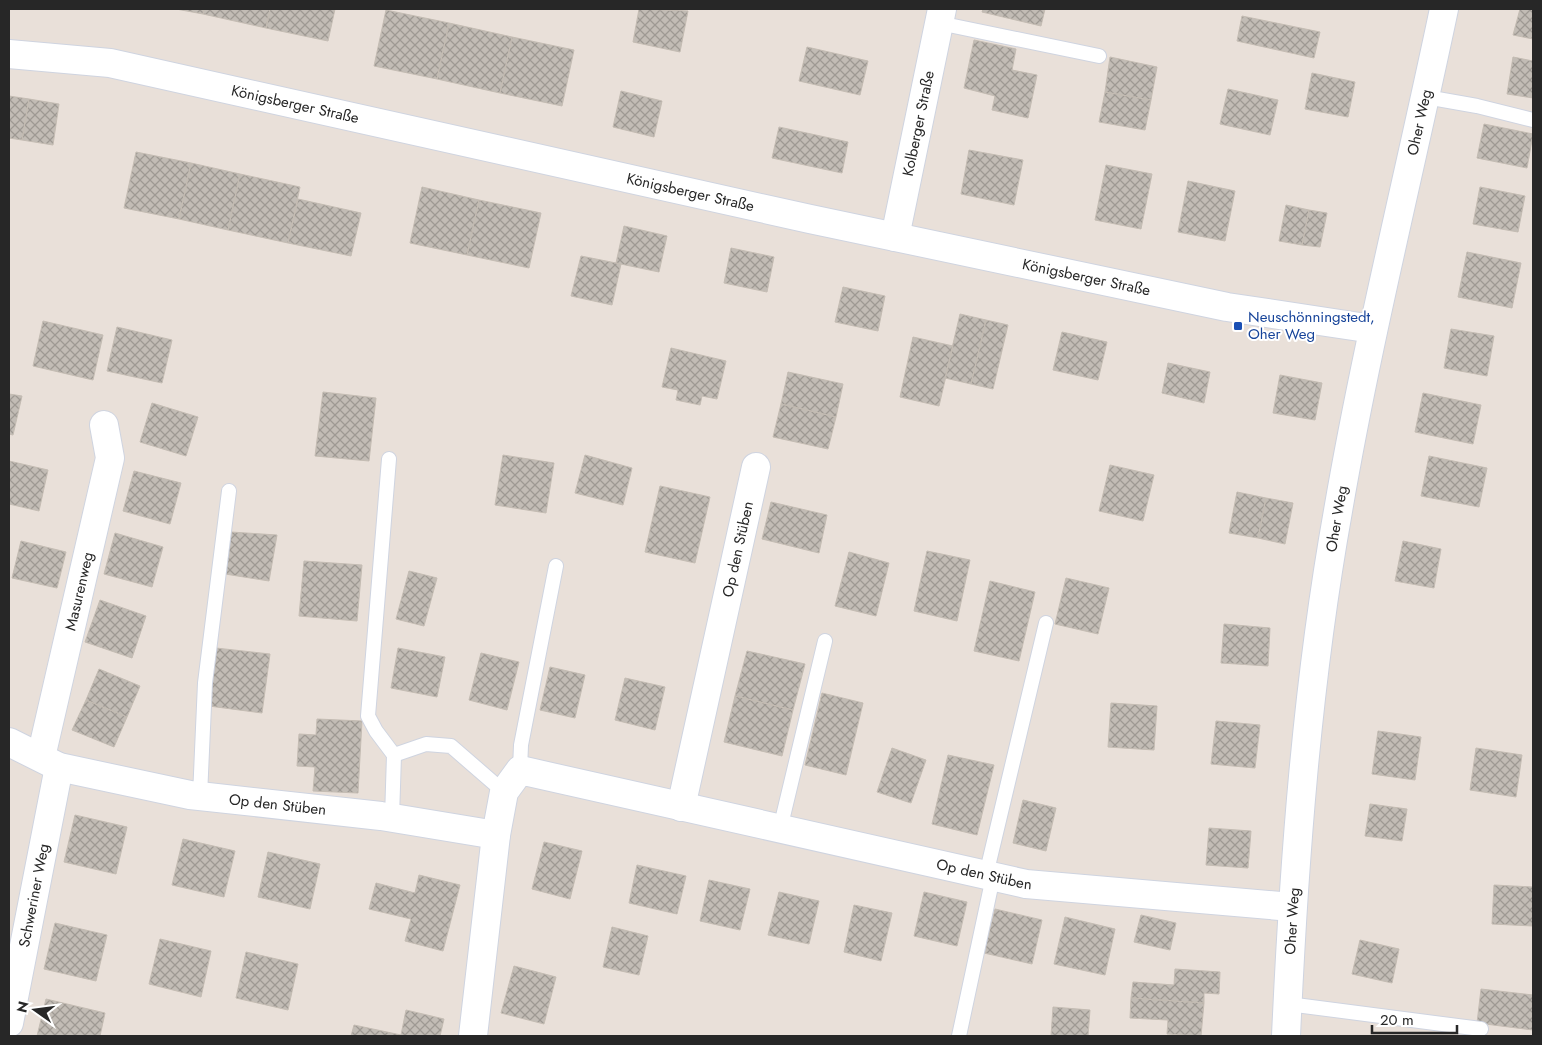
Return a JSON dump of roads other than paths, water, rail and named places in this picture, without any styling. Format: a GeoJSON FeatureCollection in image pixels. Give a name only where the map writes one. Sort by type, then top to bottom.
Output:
{"type":"FeatureCollection","features":[{"type":"Feature","properties":{"kind":"street","name":"Oher Weg"},"geometry":{"type":"LineString","coordinates":[[1286,1036],[1292,907],[1309,706],[1338,512],[1373,329],[1444,9]]}},
{"type":"Feature","properties":{"kind":"street","name":"Kolberger Straße"},"geometry":{"type":"LineString","coordinates":[[895,237],[940,16]]}},
{"type":"Feature","properties":{"kind":"street","name":"Königsberger Straße"},"geometry":{"type":"LineString","coordinates":[[9,54],[110,63],[895,237],[1227,308],[1373,329]]}},
{"type":"Feature","properties":{"kind":"street","name":"Masurenweg"},"geometry":{"type":"LineString","coordinates":[[50,762],[110,458],[104,425]]}},
{"type":"Feature","properties":{"kind":"street","name":"Op den Stüben"},"geometry":{"type":"LineString","coordinates":[[681,807],[756,467]]}},
{"type":"Feature","properties":{"kind":"street","name":"Op den Stüben"},"geometry":{"type":"LineString","coordinates":[[9,742],[50,762],[200,796],[392,818],[496,835]]}},
{"type":"Feature","properties":{"kind":"street","name":"Schweriner Weg"},"geometry":{"type":"LineString","coordinates":[[9,1023],[50,762]]}},
{"type":"Feature","properties":{"kind":"street","name":"Op den Stüben"},"geometry":{"type":"LineString","coordinates":[[520,770],[990,876],[1046,886],[1292,907]]}},
{"type":"Feature","properties":{"kind":"street"},"geometry":{"type":"LineString","coordinates":[[473,1036],[496,835],[504,792],[520,770]]}},
{"type":"Feature","properties":{"kind":"lane"},"geometry":{"type":"LineString","coordinates":[[940,16],[1099,56]]}},
{"type":"Feature","properties":{"kind":"lane"},"geometry":{"type":"LineString","coordinates":[[1426,97],[1477,106],[1533,120]]}},
{"type":"Feature","properties":{"kind":"lane"},"geometry":{"type":"LineString","coordinates":[[389,459],[368,716],[376,731],[394,755],[392,818]]}},
{"type":"Feature","properties":{"kind":"lane"},"geometry":{"type":"LineString","coordinates":[[200,796],[205,683],[229,491]]}},
{"type":"Feature","properties":{"kind":"lane"},"geometry":{"type":"LineString","coordinates":[[520,770],[520,745],[556,566]]}},
{"type":"Feature","properties":{"kind":"lane"},"geometry":{"type":"LineString","coordinates":[[958,1036],[990,876],[1046,623]]}},
{"type":"Feature","properties":{"kind":"lane"},"geometry":{"type":"LineString","coordinates":[[780,829],[825,640]]}},
{"type":"Feature","properties":{"kind":"lane"},"geometry":{"type":"LineString","coordinates":[[394,755],[426,744],[451,746],[504,792]]}},
{"type":"Feature","properties":{"kind":"lane"},"geometry":{"type":"LineString","coordinates":[[1288,1004],[1481,1029]]}},
{"type":"Feature","properties":{"kind":"place","name":"Neuschönningstedt, Oher Weg"},"geometry":{"type":"Point","coordinates":[1238,326]}}]}
